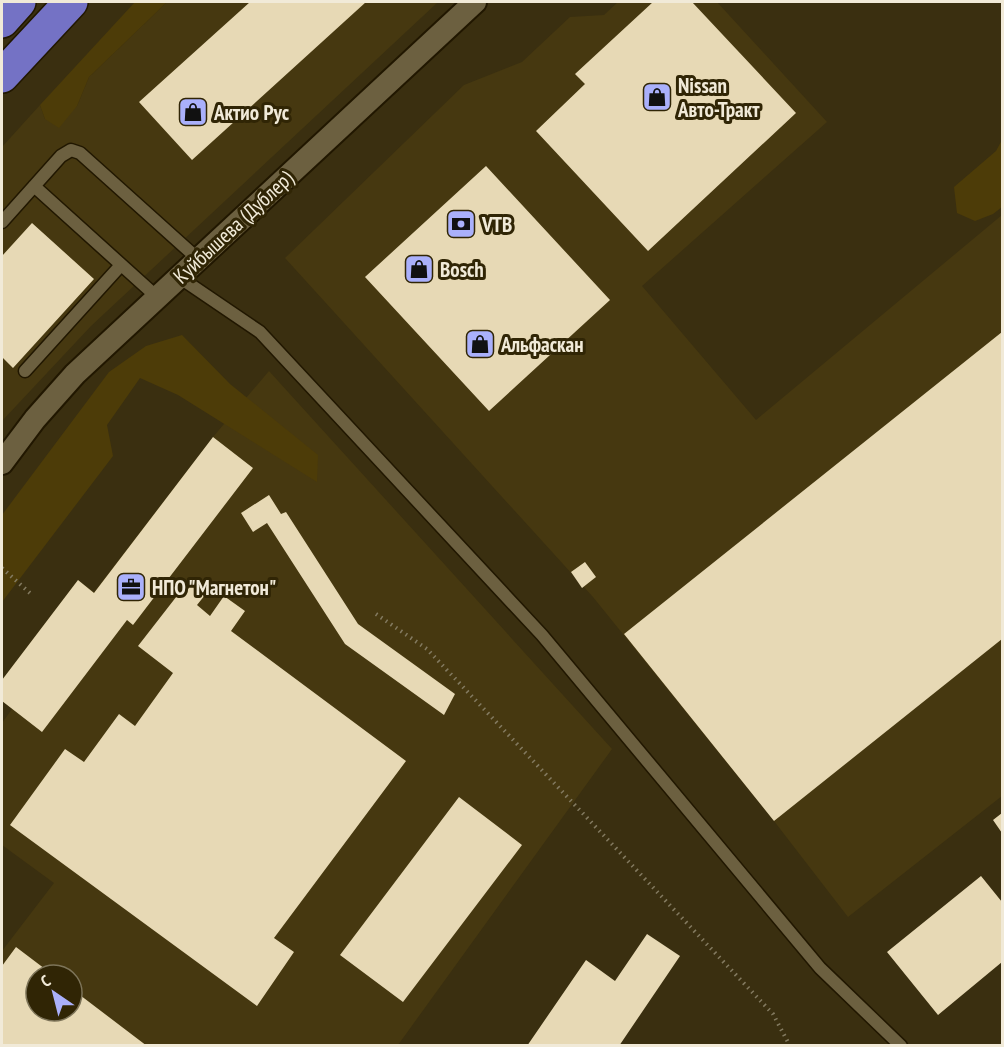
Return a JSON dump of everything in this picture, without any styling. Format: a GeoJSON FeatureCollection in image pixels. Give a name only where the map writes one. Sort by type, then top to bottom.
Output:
{"type":"FeatureCollection","features":[{"type":"Feature","properties":{"kind":"highway"},"geometry":{"type":"LineString","coordinates":[[2,21],[20,2]]}},
{"type":"Feature","properties":{"kind":"highway"},"geometry":{"type":"LineString","coordinates":[[2,76],[71,2]]}},
{"type":"Feature","properties":{"kind":"street","name":"Куйбышева (Дублер)"},"geometry":{"type":"LineString","coordinates":[[2,463],[35,419],[75,375],[475,2]]}},
{"type":"Feature","properties":{"kind":"lane"},"geometry":{"type":"LineString","coordinates":[[2,222],[61,156],[71,150],[80,153],[198,260]]}},
{"type":"Feature","properties":{"kind":"lane"},"geometry":{"type":"LineString","coordinates":[[34,186],[157,297]]}},
{"type":"Feature","properties":{"kind":"lane"},"geometry":{"type":"LineString","coordinates":[[25,371],[121,265]]}},
{"type":"Feature","properties":{"kind":"lane"},"geometry":{"type":"LineString","coordinates":[[179,277],[260,332],[542,635],[820,968],[901,1046]]}},
{"type":"Feature","properties":{"kind":"path"},"geometry":{"type":"LineString","coordinates":[[2,568],[32,595]]}},
{"type":"Feature","properties":{"kind":"path"},"geometry":{"type":"LineString","coordinates":[[376,614],[426,649],[435,658],[773,1014],[790,1046]]}},
{"type":"Feature","properties":{"kind":"shaded area"},"geometry":{"type":"Polygon","coordinates":[[[135,2],[167,2],[89,77],[77,106],[59,128],[45,119],[40,105],[135,2]]]}},
{"type":"Feature","properties":{"kind":"shaded area"},"geometry":{"type":"Polygon","coordinates":[[[167,2],[438,2],[91,326],[2,421],[2,147],[40,105],[45,119],[77,106],[89,77],[167,2]]]}},
{"type":"Feature","properties":{"kind":"shaded area"},"geometry":{"type":"Polygon","coordinates":[[[618,2],[717,2],[827,122],[642,286],[756,420],[1002,215],[1002,796],[848,917],[774,821],[593,597],[285,258],[464,85],[522,62],[570,17],[604,15],[618,2]]]}},
{"type":"Feature","properties":{"kind":"shaded area"},"geometry":{"type":"Polygon","coordinates":[[[1002,140],[1002,207],[993,214],[975,221],[957,213],[954,187],[996,151],[1002,140]]]}},
{"type":"Feature","properties":{"kind":"shaded area"},"geometry":{"type":"Polygon","coordinates":[[[182,335],[230,384],[318,455],[317,482],[178,395],[140,378],[107,425],[113,456],[2,602],[2,515],[109,372],[146,346],[182,335]]]}},
{"type":"Feature","properties":{"kind":"shaded area"},"geometry":{"type":"Polygon","coordinates":[[[269,371],[612,749],[398,1045],[2,1045],[2,951],[54,883],[2,845],[2,723],[12,709],[2,701],[2,680],[78,580],[94,592],[213,437],[269,371]]]}},
{"type":"Feature","properties":{"kind":"building"},"geometry":{"type":"Polygon","coordinates":[[[250,2],[366,2],[192,160],[139,102],[250,2]]]}},
{"type":"Feature","properties":{"kind":"building"},"geometry":{"type":"Polygon","coordinates":[[[653,2],[692,2],[796,113],[648,251],[536,131],[585,84],[575,74],[653,2]]]}},
{"type":"Feature","properties":{"kind":"building"},"geometry":{"type":"Polygon","coordinates":[[[486,166],[610,300],[489,411],[365,277],[486,166]]]}},
{"type":"Feature","properties":{"kind":"building"},"geometry":{"type":"Polygon","coordinates":[[[32,223],[94,279],[13,368],[2,357],[2,256],[32,223]]]}},
{"type":"Feature","properties":{"kind":"building"},"geometry":{"type":"Polygon","coordinates":[[[1002,332],[1002,639],[774,821],[624,634],[1002,332]]]}},
{"type":"Feature","properties":{"kind":"building","name":"НПО \"Магнетон\""},"geometry":{"type":"Polygon","coordinates":[[[213,437],[253,468],[133,625],[127,620],[42,732],[2,701],[2,680],[78,580],[94,593],[213,437]]]}},
{"type":"Feature","properties":{"kind":"building"},"geometry":{"type":"Polygon","coordinates":[[[269,495],[281,514],[286,512],[358,624],[455,694],[444,715],[345,644],[267,523],[253,532],[241,513],[269,495]]]}},
{"type":"Feature","properties":{"kind":"building"},"geometry":{"type":"Polygon","coordinates":[[[585,562],[596,577],[582,588],[571,572],[585,562]]]}},
{"type":"Feature","properties":{"kind":"building"},"geometry":{"type":"Polygon","coordinates":[[[195,579],[209,590],[197,605],[210,616],[224,596],[245,611],[231,631],[406,761],[274,938],[294,952],[257,1006],[10,825],[65,749],[84,762],[119,714],[135,726],[173,673],[138,646],[180,592],[184,595],[195,579]]]}},
{"type":"Feature","properties":{"kind":"building"},"geometry":{"type":"Polygon","coordinates":[[[459,797],[522,845],[403,1002],[340,955],[459,797]]]}},
{"type":"Feature","properties":{"kind":"building"},"geometry":{"type":"Polygon","coordinates":[[[1002,813],[1002,833],[993,820],[1002,813]]]}},
{"type":"Feature","properties":{"kind":"building"},"geometry":{"type":"Polygon","coordinates":[[[981,876],[1002,902],[1002,962],[938,1015],[887,952],[981,876]]]}},
{"type":"Feature","properties":{"kind":"building"},"geometry":{"type":"Polygon","coordinates":[[[647,934],[680,956],[619,1046],[527,1046],[586,960],[615,981],[647,934]]]}},
{"type":"Feature","properties":{"kind":"building"},"geometry":{"type":"Polygon","coordinates":[[[16,947],[37,963],[24,963],[24,1023],[84,1023],[84,998],[147,1046],[2,1046],[2,966],[16,947]]]}},
{"type":"Feature","properties":{"kind":"place","name":"Nissan Авто-Тракт"},"geometry":{"type":"Point","coordinates":[657,97]}},
{"type":"Feature","properties":{"kind":"place","name":"Актио Рус"},"geometry":{"type":"Point","coordinates":[193,112]}},
{"type":"Feature","properties":{"kind":"place","name":"VTB"},"geometry":{"type":"Point","coordinates":[461,224]}},
{"type":"Feature","properties":{"kind":"place","name":"Bosch"},"geometry":{"type":"Point","coordinates":[419,269]}},
{"type":"Feature","properties":{"kind":"place","name":"Альфаскан"},"geometry":{"type":"Point","coordinates":[480,344]}},
{"type":"Feature","properties":{"kind":"place","name":"НПО \"Магнетон\""},"geometry":{"type":"Point","coordinates":[131,587]}}]}
